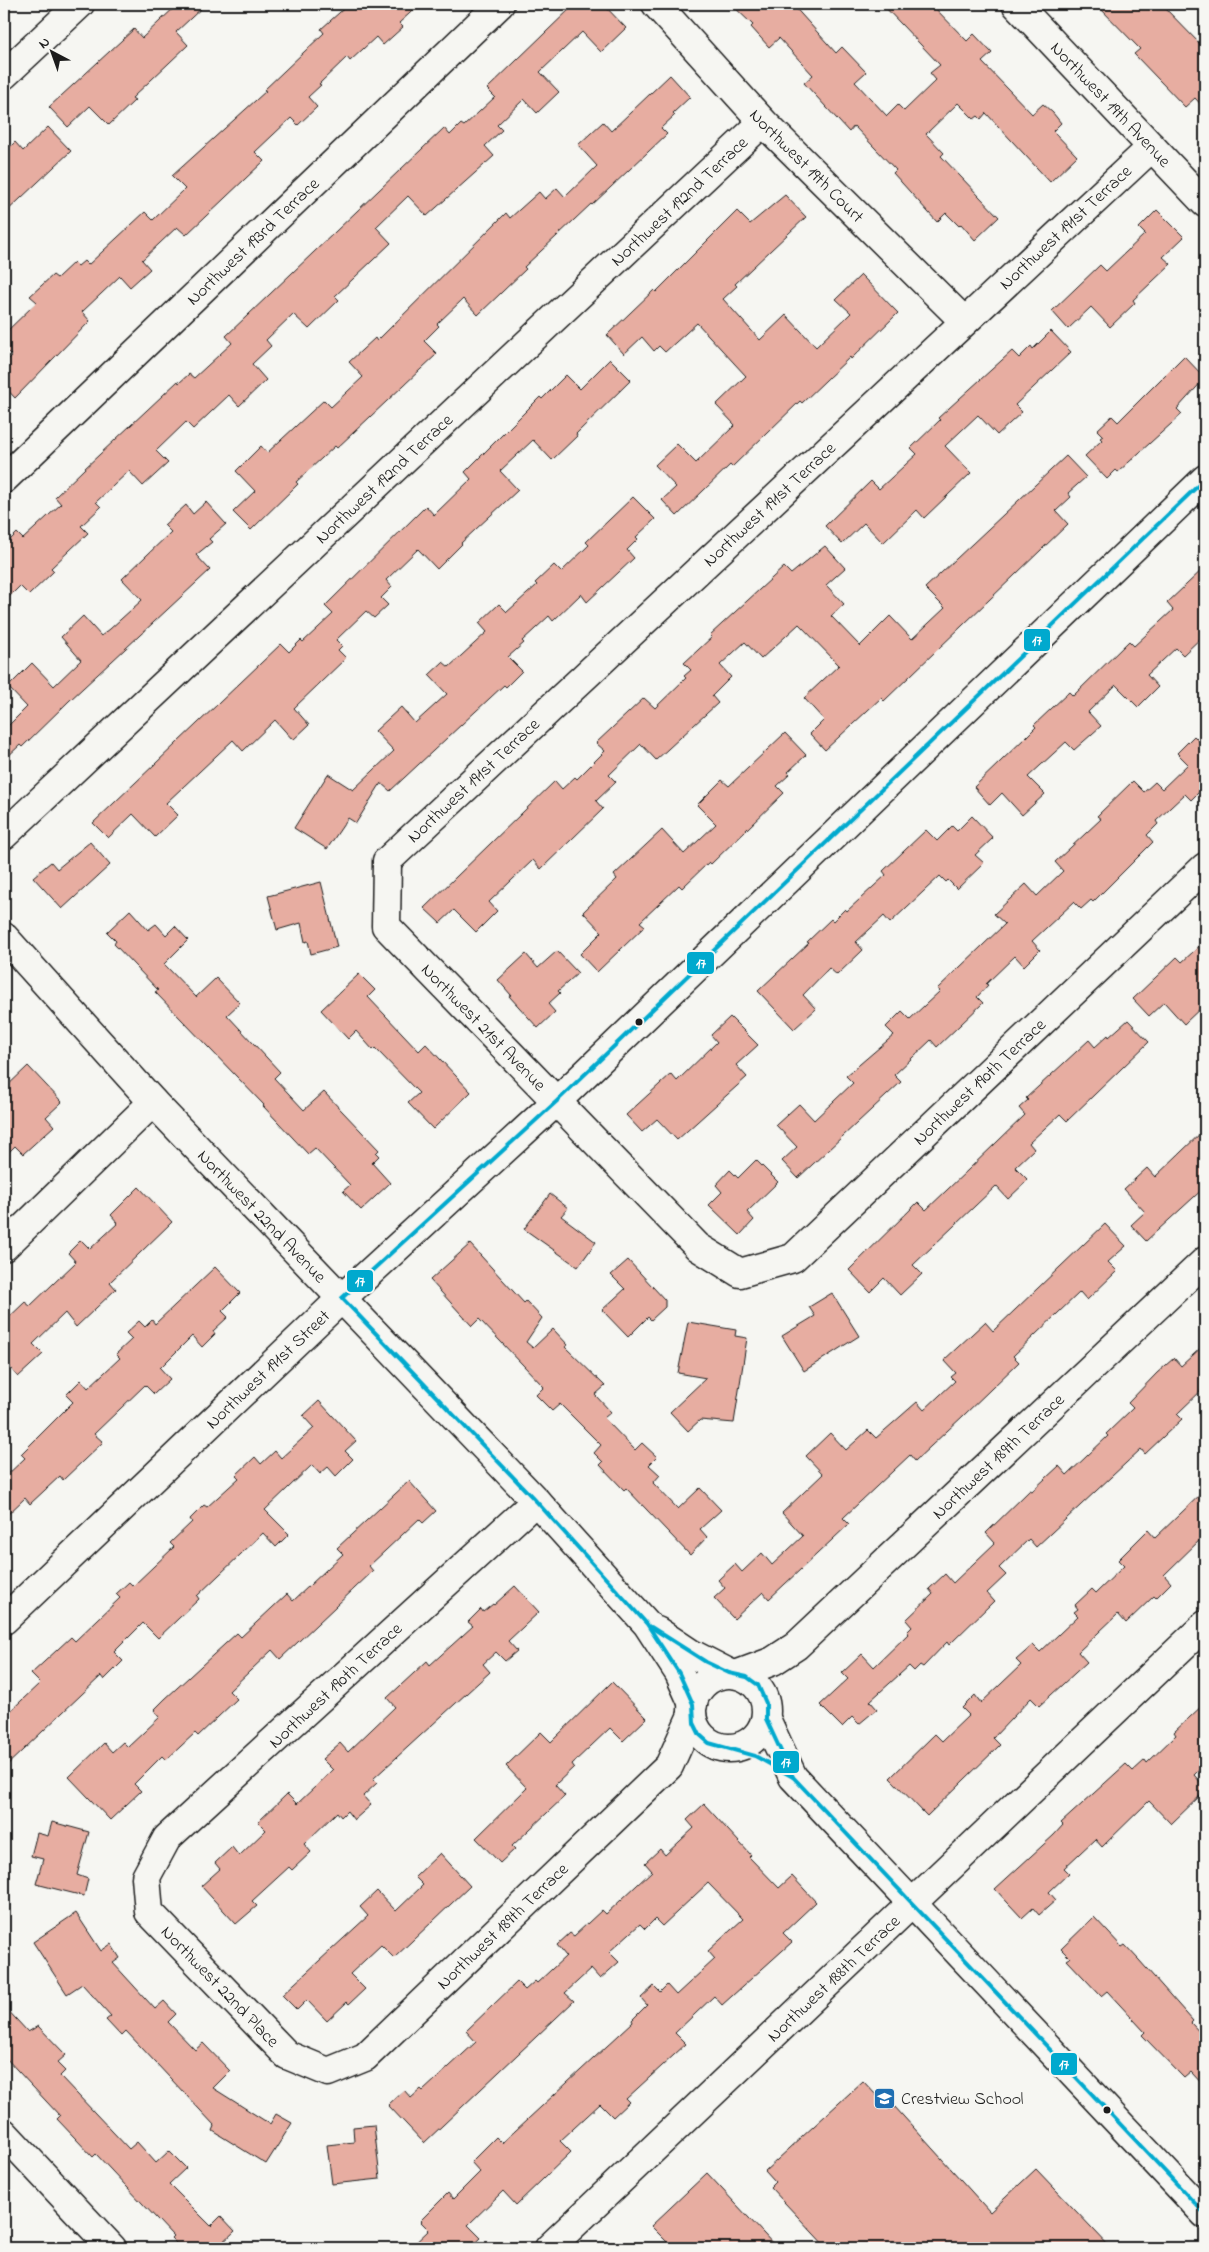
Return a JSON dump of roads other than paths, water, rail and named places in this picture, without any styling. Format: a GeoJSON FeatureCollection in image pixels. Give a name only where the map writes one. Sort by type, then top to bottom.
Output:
{"type":"FeatureCollection","features":[{"type":"Feature","properties":{"kind":"street"},"geometry":{"type":"LineString","coordinates":[[4,76],[80,4]]}},
{"type":"Feature","properties":{"kind":"street","name":"Northwest 193rd Terrace"},"geometry":{"type":"LineString","coordinates":[[4,479],[500,4]]}},
{"type":"Feature","properties":{"kind":"street","name":"Northwest 19th Court"},"geometry":{"type":"LineString","coordinates":[[656,4],[763,122],[964,321]]}},
{"type":"Feature","properties":{"kind":"street","name":"Northwest 19th Avenue"},"geometry":{"type":"LineString","coordinates":[[1016,4],[1205,203]]}},
{"type":"Feature","properties":{"kind":"street","name":"Northwest 192nd Terrace"},"geometry":{"type":"LineString","coordinates":[[4,835],[763,122]]}},
{"type":"Feature","properties":{"kind":"street","name":"Northwest 191st Terrace"},"geometry":{"type":"LineString","coordinates":[[387,861],[1152,147]]}},
{"type":"Feature","properties":{"kind":"street","name":"Northwest 191st Street"},"geometry":{"type":"LineString","coordinates":[[4,1620],[342,1298],[557,1101],[1205,479]]}},
{"type":"Feature","properties":{"kind":"street","name":"Northwest 21st Avenue"},"geometry":{"type":"LineString","coordinates":[[387,861],[386,926],[698,1247],[740,1273]]}},
{"type":"Feature","properties":{"kind":"street","name":"Northwest 190th Terrace"},"geometry":{"type":"LineString","coordinates":[[740,1273],[793,1258],[1205,867]]}},
{"type":"Feature","properties":{"kind":"street","name":"Northwest 22nd Avenue"},"geometry":{"type":"LineString","coordinates":[[4,936],[153,1102],[536,1501],[647,1624],[678,1673],[692,1709]]}},
{"type":"Feature","properties":{"kind":"street"},"geometry":{"type":"LineString","coordinates":[[4,1247],[153,1102]]}},
{"type":"Feature","properties":{"kind":"street","name":"Northwest 189th Terrace"},"geometry":{"type":"LineString","coordinates":[[734,1674],[765,1665],[792,1650],[1205,1262]]}},
{"type":"Feature","properties":{"kind":"street","name":"Northwest 190th Terrace"},"geometry":{"type":"LineString","coordinates":[[146,1877],[167,1838],[536,1501]]}},
{"type":"Feature","properties":{"kind":"street","name":"Northwest 22nd Avenue"},"geometry":{"type":"LineString","coordinates":[[647,1624],[690,1653],[734,1674]]}},
{"type":"Feature","properties":{"kind":"street","name":"Northwest 188th Terrace"},"geometry":{"type":"LineString","coordinates":[[549,2248],[1205,1625]]}},
{"type":"Feature","properties":{"kind":"street","name":"Northwest 189th Terrace"},"geometry":{"type":"LineString","coordinates":[[766,1711],[792,1650]]}},
{"type":"Feature","properties":{"kind":"street"},"geometry":{"type":"LineString","coordinates":[[793,1777],[766,1711],[758,1686],[747,1677],[734,1674],[722,1674],[710,1678],[700,1686],[692,1709],[694,1724],[700,1735],[709,1743],[754,1756],[793,1777],[1205,2214]]}},
{"type":"Feature","properties":{"kind":"street","name":"Northwest 189th Terrace"},"geometry":{"type":"LineString","coordinates":[[328,2072],[365,2057],[669,1766],[692,1709]]}},
{"type":"Feature","properties":{"kind":"street"},"geometry":{"type":"LineString","coordinates":[[728,1748],[744,1746],[754,1739],[762,1730],[766,1711]]}},
{"type":"Feature","properties":{"kind":"street","name":"Northwest 189th Terrace"},"geometry":{"type":"LineString","coordinates":[[669,1766],[728,1748]]}},
{"type":"Feature","properties":{"kind":"street","name":"Northwest 22nd Place"},"geometry":{"type":"LineString","coordinates":[[146,1877],[149,1912],[287,2054],[328,2072]]}},
{"type":"Feature","properties":{"kind":"street"},"geometry":{"type":"LineString","coordinates":[[4,2133],[112,2248]]}},
{"type":"Feature","properties":{"kind":"place","name":"Crestview School"},"geometry":{"type":"Point","coordinates":[885,2098]}}]}
